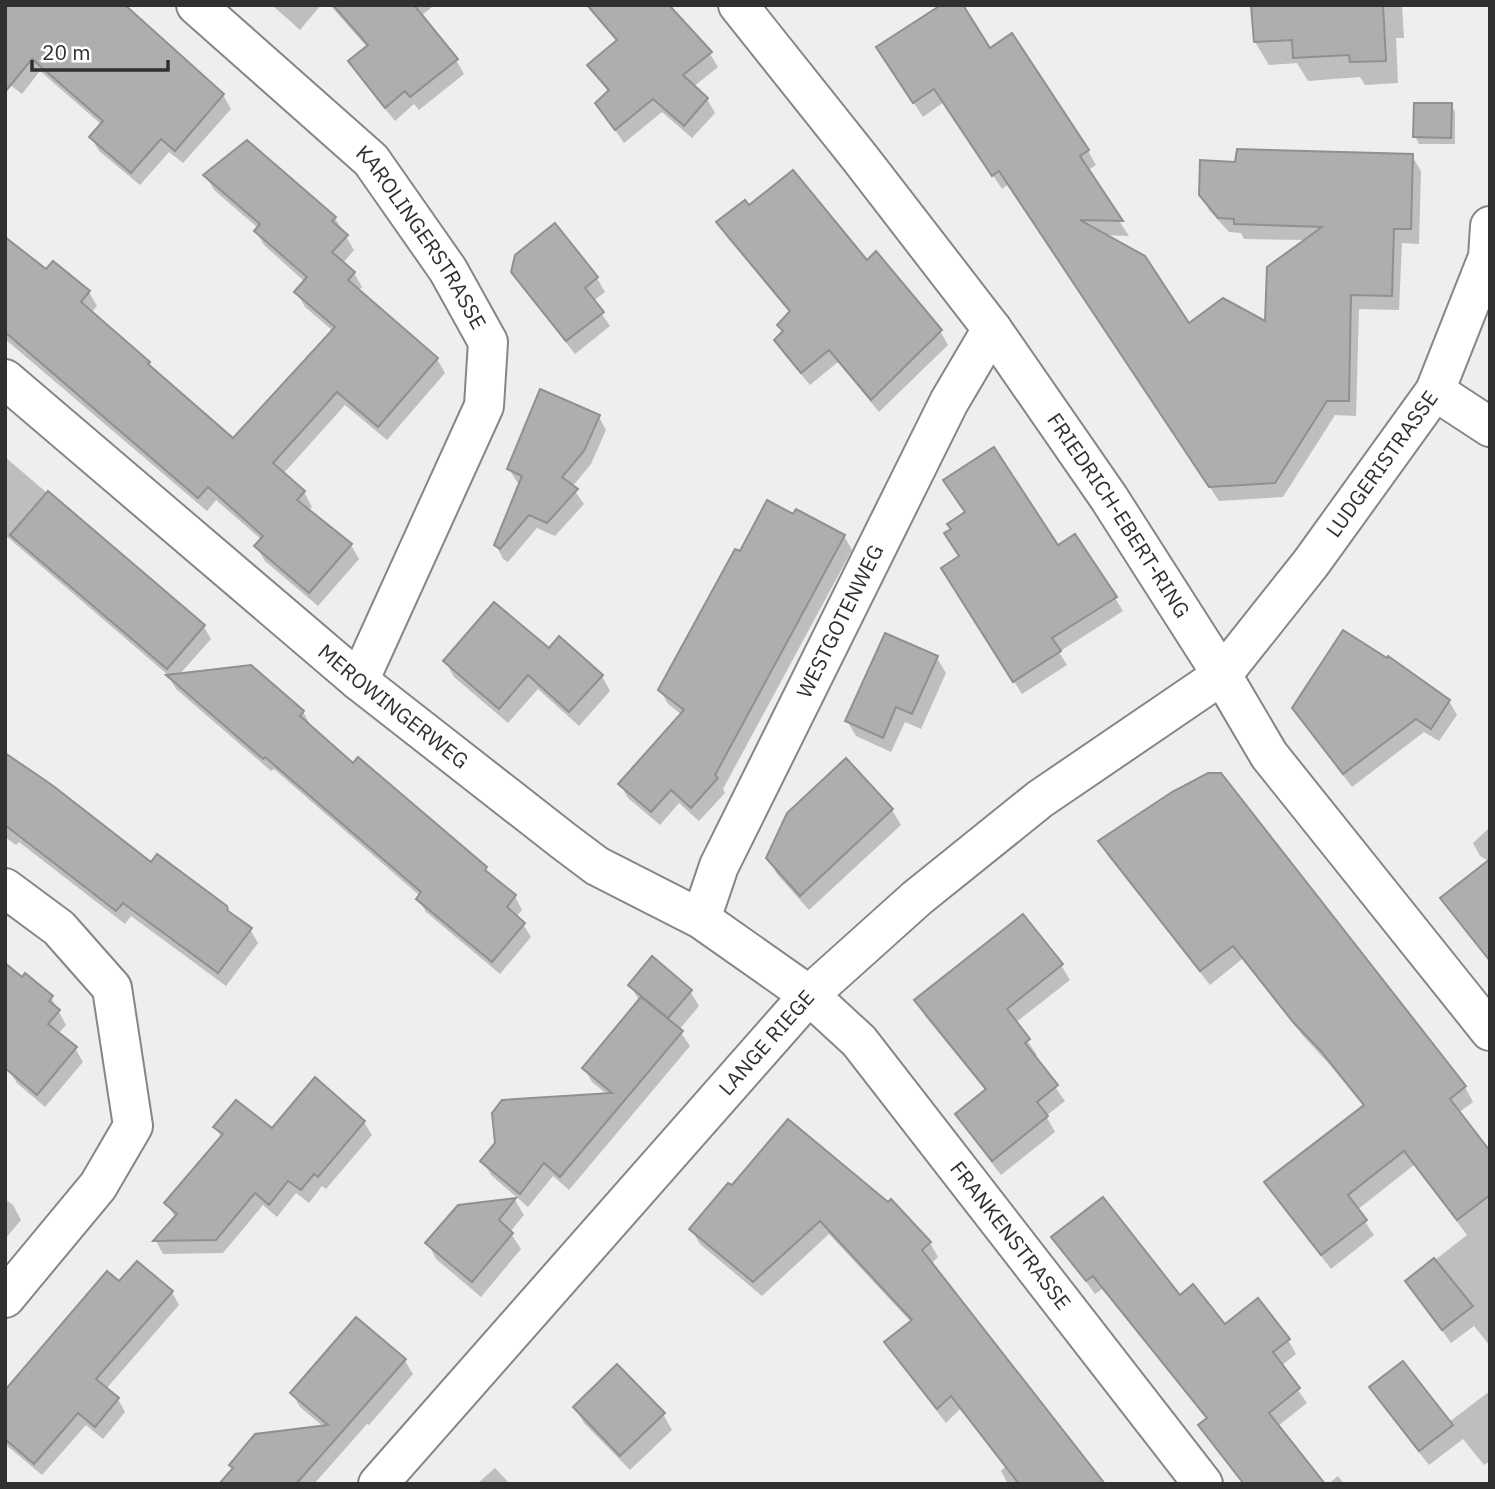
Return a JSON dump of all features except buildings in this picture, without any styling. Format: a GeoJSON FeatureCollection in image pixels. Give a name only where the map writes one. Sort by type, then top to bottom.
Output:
{"type":"FeatureCollection","features":[{"type":"Feature","properties":{"kind":"street","name":"KAROLINGERSTRASSE"},"geometry":{"type":"LineString","coordinates":[[196,5],[371,160],[448,270],[488,342],[484,406],[359,681]]}},
{"type":"Feature","properties":{"kind":"street","name":"FRIEDRICH-EBERT-RING"},"geometry":{"type":"LineString","coordinates":[[738,5],[992,329],[1109,498],[1222,675],[1269,755],[1490,1031]]}},
{"type":"Feature","properties":{"kind":"street","name":"LUDGERISTRASSE"},"geometry":{"type":"LineString","coordinates":[[1222,675],[1311,563],[1435,391],[1488,257],[1490,226]]}},
{"type":"Feature","properties":{"kind":"street","name":"WESTGOTENWEG"},"geometry":{"type":"LineString","coordinates":[[701,919],[719,866],[949,402],[992,329]]}},
{"type":"Feature","properties":{"kind":"street","name":"MEROWINGERWEG"},"geometry":{"type":"LineString","coordinates":[[5,379],[359,681],[597,866],[701,919],[809,995]]}},
{"type":"Feature","properties":{"kind":"street"},"geometry":{"type":"LineString","coordinates":[[1435,391],[1490,427]]}},
{"type":"Feature","properties":{"kind":"street","name":"LANGE RIEGE"},"geometry":{"type":"LineString","coordinates":[[378,1484],[809,995],[917,898],[1040,799],[1222,675]]}},
{"type":"Feature","properties":{"kind":"street"},"geometry":{"type":"LineString","coordinates":[[5,888],[59,928],[111,988],[132,1126],[98,1186],[5,1298]]}},
{"type":"Feature","properties":{"kind":"street","name":"FRANKENSTRASSE"},"geometry":{"type":"LineString","coordinates":[[809,995],[859,1041],[1203,1484]]}}]}
